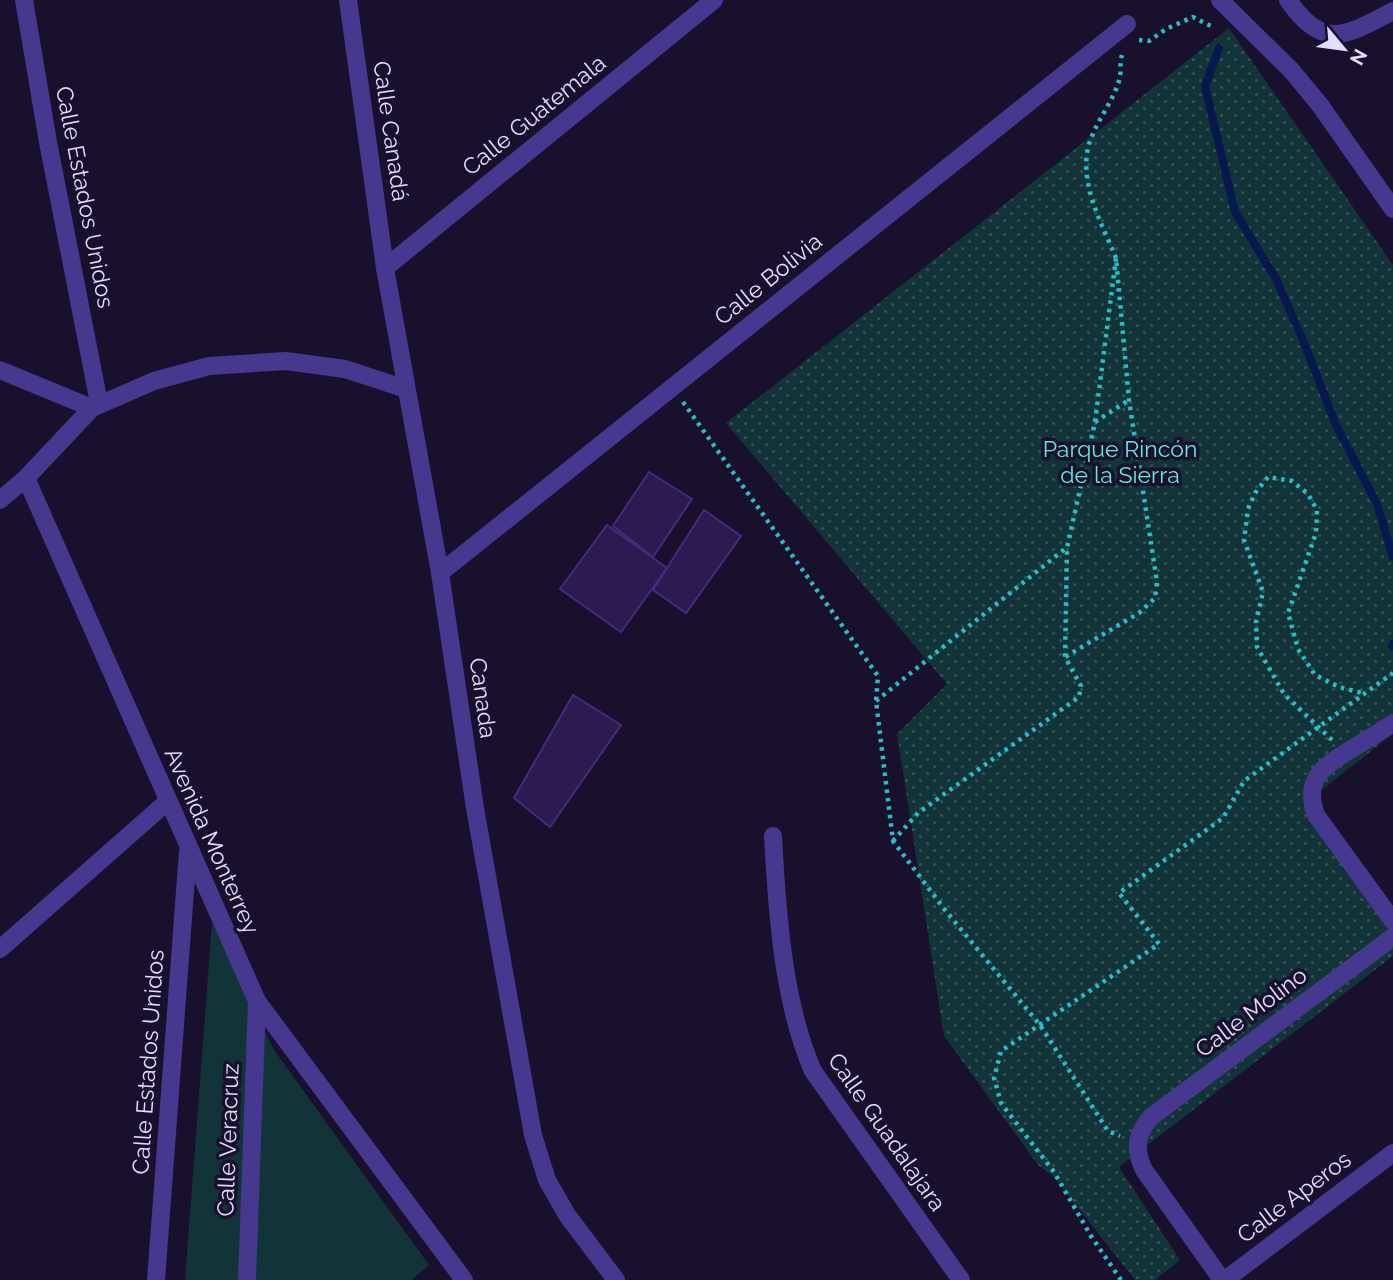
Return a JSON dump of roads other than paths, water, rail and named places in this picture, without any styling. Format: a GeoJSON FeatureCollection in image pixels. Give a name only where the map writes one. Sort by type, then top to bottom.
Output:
{"type":"FeatureCollection","features":[{"type":"Feature","properties":{"kind":"street","name":"Calle Estados Unidos"},"geometry":{"type":"LineString","coordinates":[[24,0],[95,406]]}},
{"type":"Feature","properties":{"kind":"street","name":"Calle Canadá"},"geometry":{"type":"LineString","coordinates":[[348,0],[385,268]]}},
{"type":"Feature","properties":{"kind":"street","name":"Calle Guatemala"},"geometry":{"type":"LineString","coordinates":[[385,268],[714,0]]}},
{"type":"Feature","properties":{"kind":"street"},"geometry":{"type":"LineString","coordinates":[[1220,0],[1291,70],[1320,105],[1391,204]]}},
{"type":"Feature","properties":{"kind":"street"},"geometry":{"type":"LineString","coordinates":[[1288,0],[1302,20],[1320,33],[1334,35],[1353,32],[1393,11]]}},
{"type":"Feature","properties":{"kind":"street","name":"Calle Bolivia"},"geometry":{"type":"LineString","coordinates":[[440,573],[673,387],[1131,32]]}},
{"type":"Feature","properties":{"kind":"street","name":"Canada"},"geometry":{"type":"LineString","coordinates":[[385,268],[440,573],[475,808],[533,1135],[547,1180],[567,1215],[616,1280]]}},
{"type":"Feature","properties":{"kind":"street"},"geometry":{"type":"LineString","coordinates":[[0,500],[26,478],[95,406],[154,381],[209,366],[286,361],[345,369],[406,389]]}},
{"type":"Feature","properties":{"kind":"street"},"geometry":{"type":"LineString","coordinates":[[0,370],[95,406]]}},
{"type":"Feature","properties":{"kind":"street","name":"Avenida Monterrey"},"geometry":{"type":"LineString","coordinates":[[26,478],[257,1002],[464,1280]]}},
{"type":"Feature","properties":{"kind":"street"},"geometry":{"type":"LineString","coordinates":[[1393,723],[1326,764],[1311,789],[1311,801],[1316,815],[1393,921]]}},
{"type":"Feature","properties":{"kind":"street"},"geometry":{"type":"LineString","coordinates":[[0,949],[168,801]]}},
{"type":"Feature","properties":{"kind":"street","name":"Calle Guadalajara"},"geometry":{"type":"LineString","coordinates":[[772,836],[788,981],[801,1044],[813,1071],[961,1280]]}},
{"type":"Feature","properties":{"kind":"street","name":"Calle Estados Unidos"},"geometry":{"type":"LineString","coordinates":[[156,1280],[188,847]]}},
{"type":"Feature","properties":{"kind":"street","name":"Calle Molino"},"geometry":{"type":"LineString","coordinates":[[1223,1280],[1144,1170],[1137,1155],[1140,1136],[1151,1117],[1393,937]]}},
{"type":"Feature","properties":{"kind":"street","name":"Calle Veracruz"},"geometry":{"type":"LineString","coordinates":[[247,1280],[257,1002]]}},
{"type":"Feature","properties":{"kind":"street","name":"Calle Aperos"},"geometry":{"type":"LineString","coordinates":[[1223,1280],[1393,1153]]}},
{"type":"Feature","properties":{"kind":"waterway"},"geometry":{"type":"LineString","coordinates":[[1219,48],[1205,86],[1235,212],[1276,279],[1336,425],[1377,504],[1393,557]]}},
{"type":"Feature","properties":{"kind":"park label","name":"Parque Rincón de la Sierra"},"geometry":{"type":"Point","coordinates":[1120,462]}}]}
